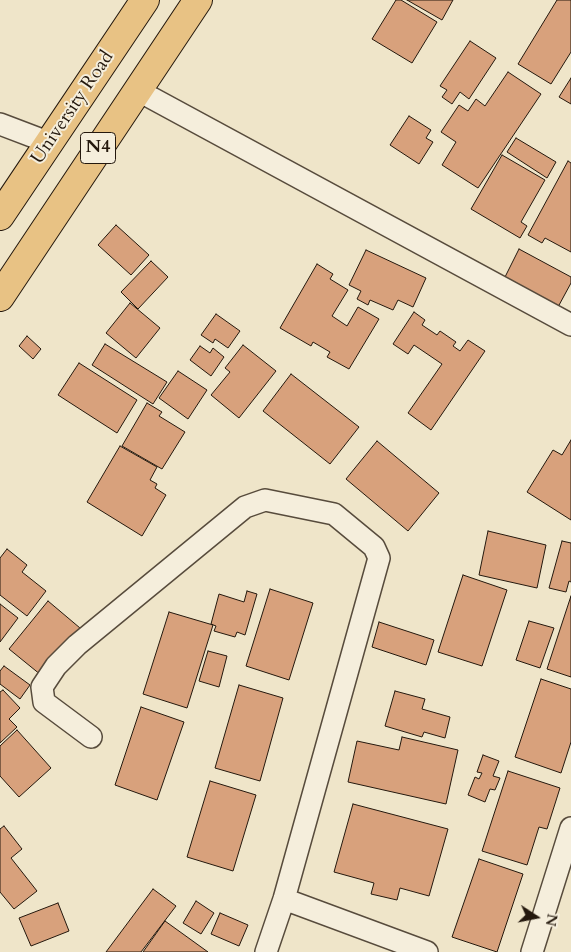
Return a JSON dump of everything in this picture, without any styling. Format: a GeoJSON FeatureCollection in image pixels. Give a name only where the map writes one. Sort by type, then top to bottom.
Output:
{"type":"FeatureCollection","features":[{"type":"Feature","properties":{"kind":"highway","name":"University Road"},"geometry":{"type":"LineString","coordinates":[[0,216],[145,0]]}},
{"type":"Feature","properties":{"kind":"highway","name":"N4"},"geometry":{"type":"LineString","coordinates":[[0,297],[198,0]]}},
{"type":"Feature","properties":{"kind":"street"},"geometry":{"type":"LineString","coordinates":[[137,90],[569,320]]}},
{"type":"Feature","properties":{"kind":"street"},"geometry":{"type":"LineString","coordinates":[[0,124],[50,143]]}},
{"type":"Feature","properties":{"kind":"street"},"geometry":{"type":"LineString","coordinates":[[91,737],[44,702],[42,687],[56,666],[77,645],[245,507],[265,500],[334,514],[374,547],[379,558],[284,899],[266,952]]}},
{"type":"Feature","properties":{"kind":"street"},"geometry":{"type":"LineString","coordinates":[[532,952],[571,828]]}},
{"type":"Feature","properties":{"kind":"street"},"geometry":{"type":"LineString","coordinates":[[284,899],[427,952]]}},
{"type":"Feature","properties":{"kind":"building"},"geometry":{"type":"Polygon","coordinates":[[[396,0],[401,0],[437,22],[412,63],[372,39],[396,0]]]}},
{"type":"Feature","properties":{"kind":"building"},"geometry":{"type":"Polygon","coordinates":[[[407,0],[453,0],[442,20],[407,0]]]}},
{"type":"Feature","properties":{"kind":"building"},"geometry":{"type":"Polygon","coordinates":[[[557,0],[571,0],[571,52],[551,84],[518,64],[557,0]]]}},
{"type":"Feature","properties":{"kind":"building"},"geometry":{"type":"Polygon","coordinates":[[[470,41],[496,58],[469,99],[460,92],[452,104],[442,97],[447,90],[440,86],[470,41]]]}},
{"type":"Feature","properties":{"kind":"building"},"geometry":{"type":"Polygon","coordinates":[[[508,72],[541,94],[478,188],[442,165],[456,142],[441,132],[459,105],[468,111],[476,99],[485,106],[508,72]]]}},
{"type":"Feature","properties":{"kind":"building"},"geometry":{"type":"Polygon","coordinates":[[[571,78],[571,104],[559,97],[571,78]]]}},
{"type":"Feature","properties":{"kind":"building"},"geometry":{"type":"Polygon","coordinates":[[[409,116],[431,130],[426,138],[433,142],[419,164],[390,145],[409,116]]]}},
{"type":"Feature","properties":{"kind":"building"},"geometry":{"type":"Polygon","coordinates":[[[516,138],[556,162],[547,178],[507,152],[516,138]]]}},
{"type":"Feature","properties":{"kind":"building"},"geometry":{"type":"Polygon","coordinates":[[[502,155],[545,180],[521,222],[527,226],[520,238],[471,209],[502,155]]]}},
{"type":"Feature","properties":{"kind":"building"},"geometry":{"type":"Polygon","coordinates":[[[568,161],[571,163],[571,252],[545,238],[542,243],[528,235],[568,161]]]}},
{"type":"Feature","properties":{"kind":"building"},"geometry":{"type":"Polygon","coordinates":[[[116,225],[149,255],[131,275],[98,245],[116,225]]]}},
{"type":"Feature","properties":{"kind":"building"},"geometry":{"type":"Polygon","coordinates":[[[519,249],[571,277],[571,283],[558,307],[504,279],[519,249]]]}},
{"type":"Feature","properties":{"kind":"building"},"geometry":{"type":"Polygon","coordinates":[[[366,250],[426,278],[413,307],[398,300],[393,310],[370,300],[368,305],[357,299],[361,291],[349,285],[366,250]]]}},
{"type":"Feature","properties":{"kind":"building"},"geometry":{"type":"Polygon","coordinates":[[[151,261],[168,277],[138,309],[121,292],[151,261]]]}},
{"type":"Feature","properties":{"kind":"building"},"geometry":{"type":"Polygon","coordinates":[[[317,264],[333,274],[330,279],[348,290],[332,316],[347,326],[358,307],[379,319],[349,369],[327,357],[330,352],[313,342],[311,346],[280,328],[317,264]]]}},
{"type":"Feature","properties":{"kind":"building"},"geometry":{"type":"Polygon","coordinates":[[[130,303],[160,328],[136,358],[106,333],[130,303]]]}},
{"type":"Feature","properties":{"kind":"building"},"geometry":{"type":"Polygon","coordinates":[[[414,312],[425,320],[422,325],[437,335],[440,331],[456,342],[453,346],[460,351],[468,340],[485,351],[431,430],[408,413],[442,364],[414,345],[408,354],[393,344],[414,312]]]}},
{"type":"Feature","properties":{"kind":"building"},"geometry":{"type":"Polygon","coordinates":[[[216,314],[240,331],[228,348],[215,339],[213,343],[201,335],[216,314]]]}},
{"type":"Feature","properties":{"kind":"building"},"geometry":{"type":"Polygon","coordinates":[[[27,336],[41,349],[33,359],[19,346],[27,336]]]}},
{"type":"Feature","properties":{"kind":"building"},"geometry":{"type":"Polygon","coordinates":[[[105,344],[167,382],[153,404],[92,365],[105,344]]]}},
{"type":"Feature","properties":{"kind":"building"},"geometry":{"type":"Polygon","coordinates":[[[243,345],[276,371],[239,418],[211,395],[230,372],[225,368],[243,345]]]}},
{"type":"Feature","properties":{"kind":"building"},"geometry":{"type":"Polygon","coordinates":[[[200,346],[210,353],[213,348],[224,357],[211,376],[190,360],[200,346]]]}},
{"type":"Feature","properties":{"kind":"building"},"geometry":{"type":"Polygon","coordinates":[[[79,363],[137,400],[117,433],[58,395],[79,363]]]}},
{"type":"Feature","properties":{"kind":"building"},"geometry":{"type":"Polygon","coordinates":[[[178,371],[207,390],[188,419],[159,398],[178,371]]]}},
{"type":"Feature","properties":{"kind":"building"},"geometry":{"type":"Polygon","coordinates":[[[291,374],[359,427],[330,464],[263,411],[291,374]]]}},
{"type":"Feature","properties":{"kind":"building"},"geometry":{"type":"Polygon","coordinates":[[[147,403],[162,412],[159,416],[185,432],[162,469],[122,446],[147,403]]]}},
{"type":"Feature","properties":{"kind":"building"},"geometry":{"type":"Polygon","coordinates":[[[571,440],[571,520],[527,492],[553,450],[562,455],[571,440]]]}},
{"type":"Feature","properties":{"kind":"building"},"geometry":{"type":"Polygon","coordinates":[[[377,441],[439,493],[408,531],[346,479],[377,441]]]}},
{"type":"Feature","properties":{"kind":"building"},"geometry":{"type":"Polygon","coordinates":[[[120,446],[157,467],[150,480],[157,484],[155,488],[166,495],[142,536],[87,502],[120,446]]]}},
{"type":"Feature","properties":{"kind":"building"},"geometry":{"type":"Polygon","coordinates":[[[488,531],[546,545],[537,588],[479,575],[488,531]]]}},
{"type":"Feature","properties":{"kind":"building"},"geometry":{"type":"Polygon","coordinates":[[[562,541],[571,543],[571,582],[569,581],[566,592],[549,588],[562,541]]]}},
{"type":"Feature","properties":{"kind":"building"},"geometry":{"type":"Polygon","coordinates":[[[7,549],[27,565],[22,572],[46,591],[27,616],[0,595],[0,558],[7,549]]]}},
{"type":"Feature","properties":{"kind":"building"},"geometry":{"type":"Polygon","coordinates":[[[463,575],[507,590],[482,666],[438,652],[463,575]]]}},
{"type":"Feature","properties":{"kind":"building"},"geometry":{"type":"Polygon","coordinates":[[[270,589],[313,603],[289,680],[246,666],[270,589]]]}},
{"type":"Feature","properties":{"kind":"building"},"geometry":{"type":"Polygon","coordinates":[[[247,591],[257,594],[245,635],[237,632],[235,637],[214,631],[216,626],[211,624],[219,594],[244,602],[247,591]]]}},
{"type":"Feature","properties":{"kind":"building"},"geometry":{"type":"Polygon","coordinates":[[[571,596],[571,677],[547,669],[571,596]]]}},
{"type":"Feature","properties":{"kind":"building"},"geometry":{"type":"Polygon","coordinates":[[[48,601],[80,628],[41,675],[9,649],[48,601]]]}},
{"type":"Feature","properties":{"kind":"building"},"geometry":{"type":"Polygon","coordinates":[[[0,604],[18,618],[0,642],[0,604]]]}},
{"type":"Feature","properties":{"kind":"building"},"geometry":{"type":"Polygon","coordinates":[[[169,612],[213,625],[187,708],[143,694],[169,612]]]}},
{"type":"Feature","properties":{"kind":"building"},"geometry":{"type":"Polygon","coordinates":[[[529,621],[554,628],[540,668],[516,660],[529,621]]]}},
{"type":"Feature","properties":{"kind":"building"},"geometry":{"type":"Polygon","coordinates":[[[379,622],[434,640],[426,665],[372,647],[379,622]]]}},
{"type":"Feature","properties":{"kind":"building"},"geometry":{"type":"Polygon","coordinates":[[[208,651],[227,656],[219,687],[199,681],[208,651]]]}},
{"type":"Feature","properties":{"kind":"building"},"geometry":{"type":"Polygon","coordinates":[[[4,666],[30,685],[20,699],[0,684],[0,671],[4,666]]]}},
{"type":"Feature","properties":{"kind":"building"},"geometry":{"type":"Polygon","coordinates":[[[541,679],[571,689],[571,742],[561,773],[515,757],[541,679]]]}},
{"type":"Feature","properties":{"kind":"building"},"geometry":{"type":"Polygon","coordinates":[[[239,685],[283,698],[260,781],[215,768],[239,685]]]}},
{"type":"Feature","properties":{"kind":"building"},"geometry":{"type":"Polygon","coordinates":[[[3,690],[20,708],[9,719],[17,727],[0,743],[0,692],[3,690]]]}},
{"type":"Feature","properties":{"kind":"building"},"geometry":{"type":"Polygon","coordinates":[[[395,691],[425,699],[422,709],[450,717],[445,738],[424,732],[422,737],[385,726],[395,691]]]}},
{"type":"Feature","properties":{"kind":"building"},"geometry":{"type":"Polygon","coordinates":[[[141,707],[184,722],[157,800],[115,785],[141,707]]]}},
{"type":"Feature","properties":{"kind":"building"},"geometry":{"type":"Polygon","coordinates":[[[17,730],[51,768],[19,797],[0,776],[0,746],[17,730]]]}},
{"type":"Feature","properties":{"kind":"building"},"geometry":{"type":"Polygon","coordinates":[[[402,737],[458,750],[446,804],[348,782],[357,741],[399,750],[402,737]]]}},
{"type":"Feature","properties":{"kind":"building"},"geometry":{"type":"Polygon","coordinates":[[[483,755],[499,761],[493,776],[500,778],[495,790],[490,789],[485,802],[468,795],[475,777],[479,779],[482,773],[477,772],[483,755]]]}},
{"type":"Feature","properties":{"kind":"building"},"geometry":{"type":"Polygon","coordinates":[[[508,771],[560,788],[547,829],[539,827],[527,865],[482,851],[508,771]]]}},
{"type":"Feature","properties":{"kind":"building"},"geometry":{"type":"Polygon","coordinates":[[[210,781],[256,795],[233,871],[187,857],[210,781]]]}},
{"type":"Feature","properties":{"kind":"building"},"geometry":{"type":"Polygon","coordinates":[[[353,804],[448,829],[429,896],[400,888],[397,900],[371,894],[374,883],[334,872],[353,804]]]}},
{"type":"Feature","properties":{"kind":"building"},"geometry":{"type":"Polygon","coordinates":[[[4,826],[22,849],[11,858],[37,891],[14,909],[0,892],[0,829],[4,826]]]}},
{"type":"Feature","properties":{"kind":"building"},"geometry":{"type":"Polygon","coordinates":[[[479,859],[523,874],[497,952],[452,937],[479,859]]]}},
{"type":"Feature","properties":{"kind":"building"},"geometry":{"type":"Polygon","coordinates":[[[153,889],[176,906],[141,952],[106,952],[153,889]]]}},
{"type":"Feature","properties":{"kind":"building"},"geometry":{"type":"Polygon","coordinates":[[[196,901],[214,913],[201,934],[183,923],[196,901]]]}},
{"type":"Feature","properties":{"kind":"building"},"geometry":{"type":"Polygon","coordinates":[[[58,903],[69,931],[31,946],[19,918],[58,903]]]}},
{"type":"Feature","properties":{"kind":"building"},"geometry":{"type":"Polygon","coordinates":[[[220,913],[248,925],[239,946],[211,934],[220,913]]]}},
{"type":"Feature","properties":{"kind":"building"},"geometry":{"type":"Polygon","coordinates":[[[165,921],[208,952],[143,952],[165,921]]]}}]}
